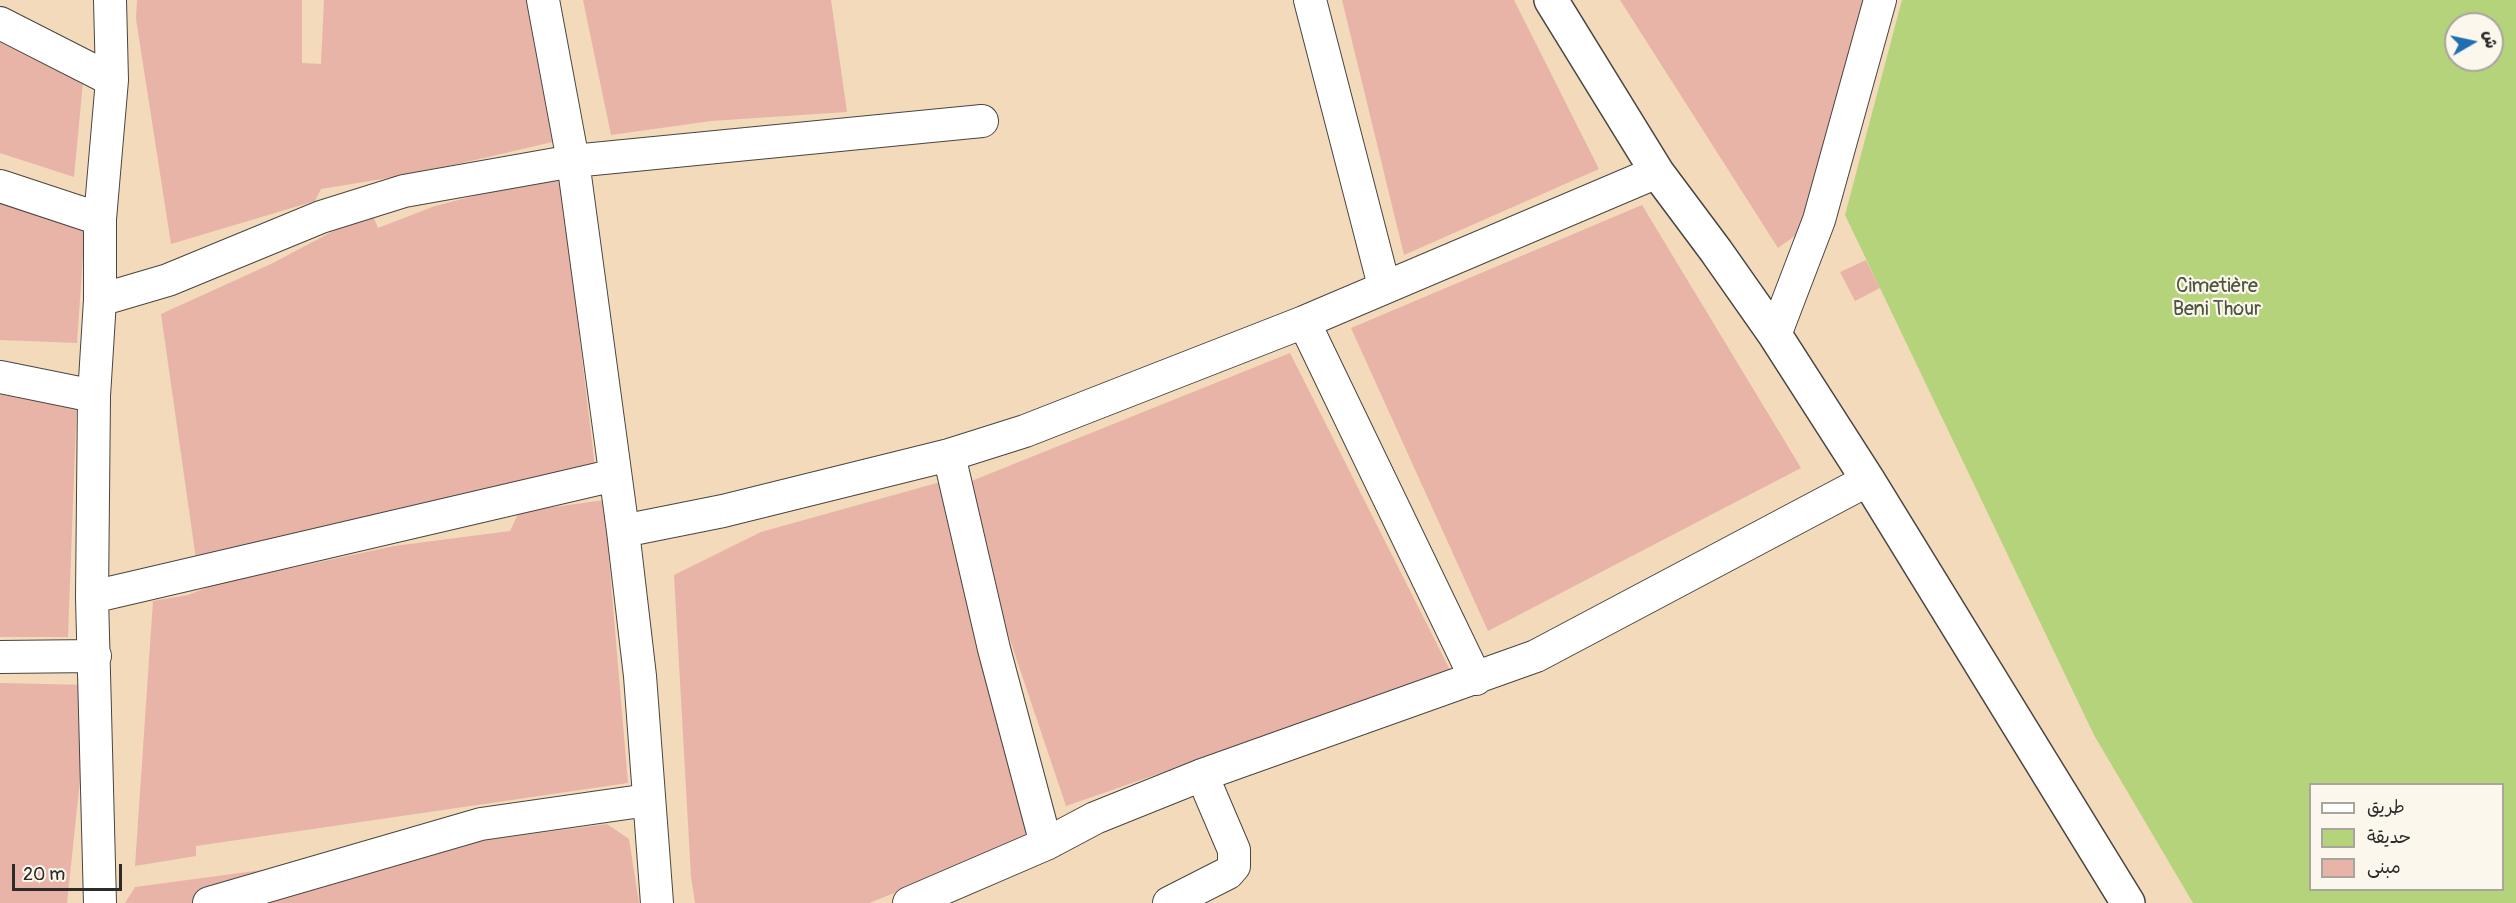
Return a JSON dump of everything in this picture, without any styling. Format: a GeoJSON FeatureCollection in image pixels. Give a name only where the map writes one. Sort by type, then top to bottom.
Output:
{"type":"FeatureCollection","features":[{"type":"Feature","properties":{"kind":"street"},"geometry":{"type":"LineString","coordinates":[[100,903],[92,597],[94,396],[100,300],[100,219],[112,80],[110,0]]}},
{"type":"Feature","properties":{"kind":"street"},"geometry":{"type":"LineString","coordinates":[[543,0],[573,161],[623,531],[640,676],[657,903]]}},
{"type":"Feature","properties":{"kind":"street"},"geometry":{"type":"LineString","coordinates":[[1310,0],[1384,286]]}},
{"type":"Feature","properties":{"kind":"street"},"geometry":{"type":"LineString","coordinates":[[1551,0],[1657,172],[1716,250],[1775,335],[1868,480],[2128,903]]}},
{"type":"Feature","properties":{"kind":"street"},"geometry":{"type":"LineString","coordinates":[[1775,335],[1819,220],[1880,0]]}},
{"type":"Feature","properties":{"kind":"street"},"geometry":{"type":"LineString","coordinates":[[0,23],[112,80]]}},
{"type":"Feature","properties":{"kind":"street"},"geometry":{"type":"LineString","coordinates":[[100,300],[168,280],[352,206],[404,190],[573,161],[982,121]]}},
{"type":"Feature","properties":{"kind":"street"},"geometry":{"type":"LineString","coordinates":[[623,531],[723,511],[949,455],[1025,431],[1304,322],[1384,286],[1657,172]]}},
{"type":"Feature","properties":{"kind":"street"},"geometry":{"type":"LineString","coordinates":[[0,186],[100,219]]}},
{"type":"Feature","properties":{"kind":"street"},"geometry":{"type":"LineString","coordinates":[[1304,322],[1476,679]]}},
{"type":"Feature","properties":{"kind":"street"},"geometry":{"type":"LineString","coordinates":[[0,377],[94,396]]}},
{"type":"Feature","properties":{"kind":"street"},"geometry":{"type":"LineString","coordinates":[[949,455],[994,649],[1046,844]]}},
{"type":"Feature","properties":{"kind":"street"},"geometry":{"type":"LineString","coordinates":[[92,597],[615,475]]}},
{"type":"Feature","properties":{"kind":"street"},"geometry":{"type":"LineString","coordinates":[[909,903],[1046,844],[1095,818],[1202,775],[1536,656],[1868,480]]}},
{"type":"Feature","properties":{"kind":"street"},"geometry":{"type":"LineString","coordinates":[[0,657],[95,656]]}},
{"type":"Feature","properties":{"kind":"street"},"geometry":{"type":"LineString","coordinates":[[1169,903],[1228,873],[1234,866],[1234,850],[1202,775]]}},
{"type":"Feature","properties":{"kind":"street"},"geometry":{"type":"LineString","coordinates":[[209,903],[481,824],[648,800]]}},
{"type":"Feature","properties":{"kind":"green space","name":"Cimetière Beni Thour"},"geometry":{"type":"Polygon","coordinates":[[[1902,0],[2516,0],[2516,903],[2193,903],[2094,735],[1845,215],[1902,0]]]}},
{"type":"Feature","properties":{"kind":"building"},"geometry":{"type":"Polygon","coordinates":[[[137,0],[302,0],[302,63],[321,64],[324,0],[534,0],[557,141],[419,173],[321,189],[315,201],[171,244],[136,19],[137,0]]]}},
{"type":"Feature","properties":{"kind":"building"},"geometry":{"type":"Polygon","coordinates":[[[583,0],[831,0],[847,112],[711,121],[611,135],[583,0]]]}},
{"type":"Feature","properties":{"kind":"building"},"geometry":{"type":"Polygon","coordinates":[[[1342,0],[1514,0],[1599,169],[1404,255],[1342,0]]]}},
{"type":"Feature","properties":{"kind":"building"},"geometry":{"type":"Polygon","coordinates":[[[1620,0],[1868,0],[1814,222],[1778,248],[1620,0]]]}},
{"type":"Feature","properties":{"kind":"building"},"geometry":{"type":"Polygon","coordinates":[[[0,36],[83,82],[74,177],[0,153],[0,36]]]}},
{"type":"Feature","properties":{"kind":"building"},"geometry":{"type":"Polygon","coordinates":[[[560,174],[595,467],[196,559],[161,314],[271,264],[371,211],[378,228],[435,206],[560,174]]]}},
{"type":"Feature","properties":{"kind":"building"},"geometry":{"type":"Polygon","coordinates":[[[0,195],[85,226],[77,343],[0,340],[0,195]]]}},
{"type":"Feature","properties":{"kind":"building"},"geometry":{"type":"Polygon","coordinates":[[[1642,205],[1801,468],[1488,631],[1351,328],[1642,205]]]}},
{"type":"Feature","properties":{"kind":"building"},"geometry":{"type":"Polygon","coordinates":[[[1866,260],[1880,288],[1855,301],[1840,272],[1866,260]]]}},
{"type":"Feature","properties":{"kind":"building"},"geometry":{"type":"Polygon","coordinates":[[[1290,353],[1451,672],[1066,806],[1002,616],[969,482],[1290,353]]]}},
{"type":"Feature","properties":{"kind":"building"},"geometry":{"type":"Polygon","coordinates":[[[0,389],[77,395],[68,637],[0,637],[0,389]]]}},
{"type":"Feature","properties":{"kind":"building"},"geometry":{"type":"Polygon","coordinates":[[[944,481],[1029,840],[869,903],[695,903],[691,877],[674,575],[761,532],[944,481]]]}},
{"type":"Feature","properties":{"kind":"building"},"geometry":{"type":"Polygon","coordinates":[[[604,500],[628,783],[196,846],[196,856],[135,866],[153,601],[188,595],[213,585],[394,546],[510,531],[519,512],[604,500]]]}},
{"type":"Feature","properties":{"kind":"building"},"geometry":{"type":"Polygon","coordinates":[[[0,683],[90,685],[67,903],[0,903],[0,683]]]}},
{"type":"Feature","properties":{"kind":"building"},"geometry":{"type":"Polygon","coordinates":[[[607,824],[629,839],[639,903],[125,903],[135,887],[607,824]]]}}]}
